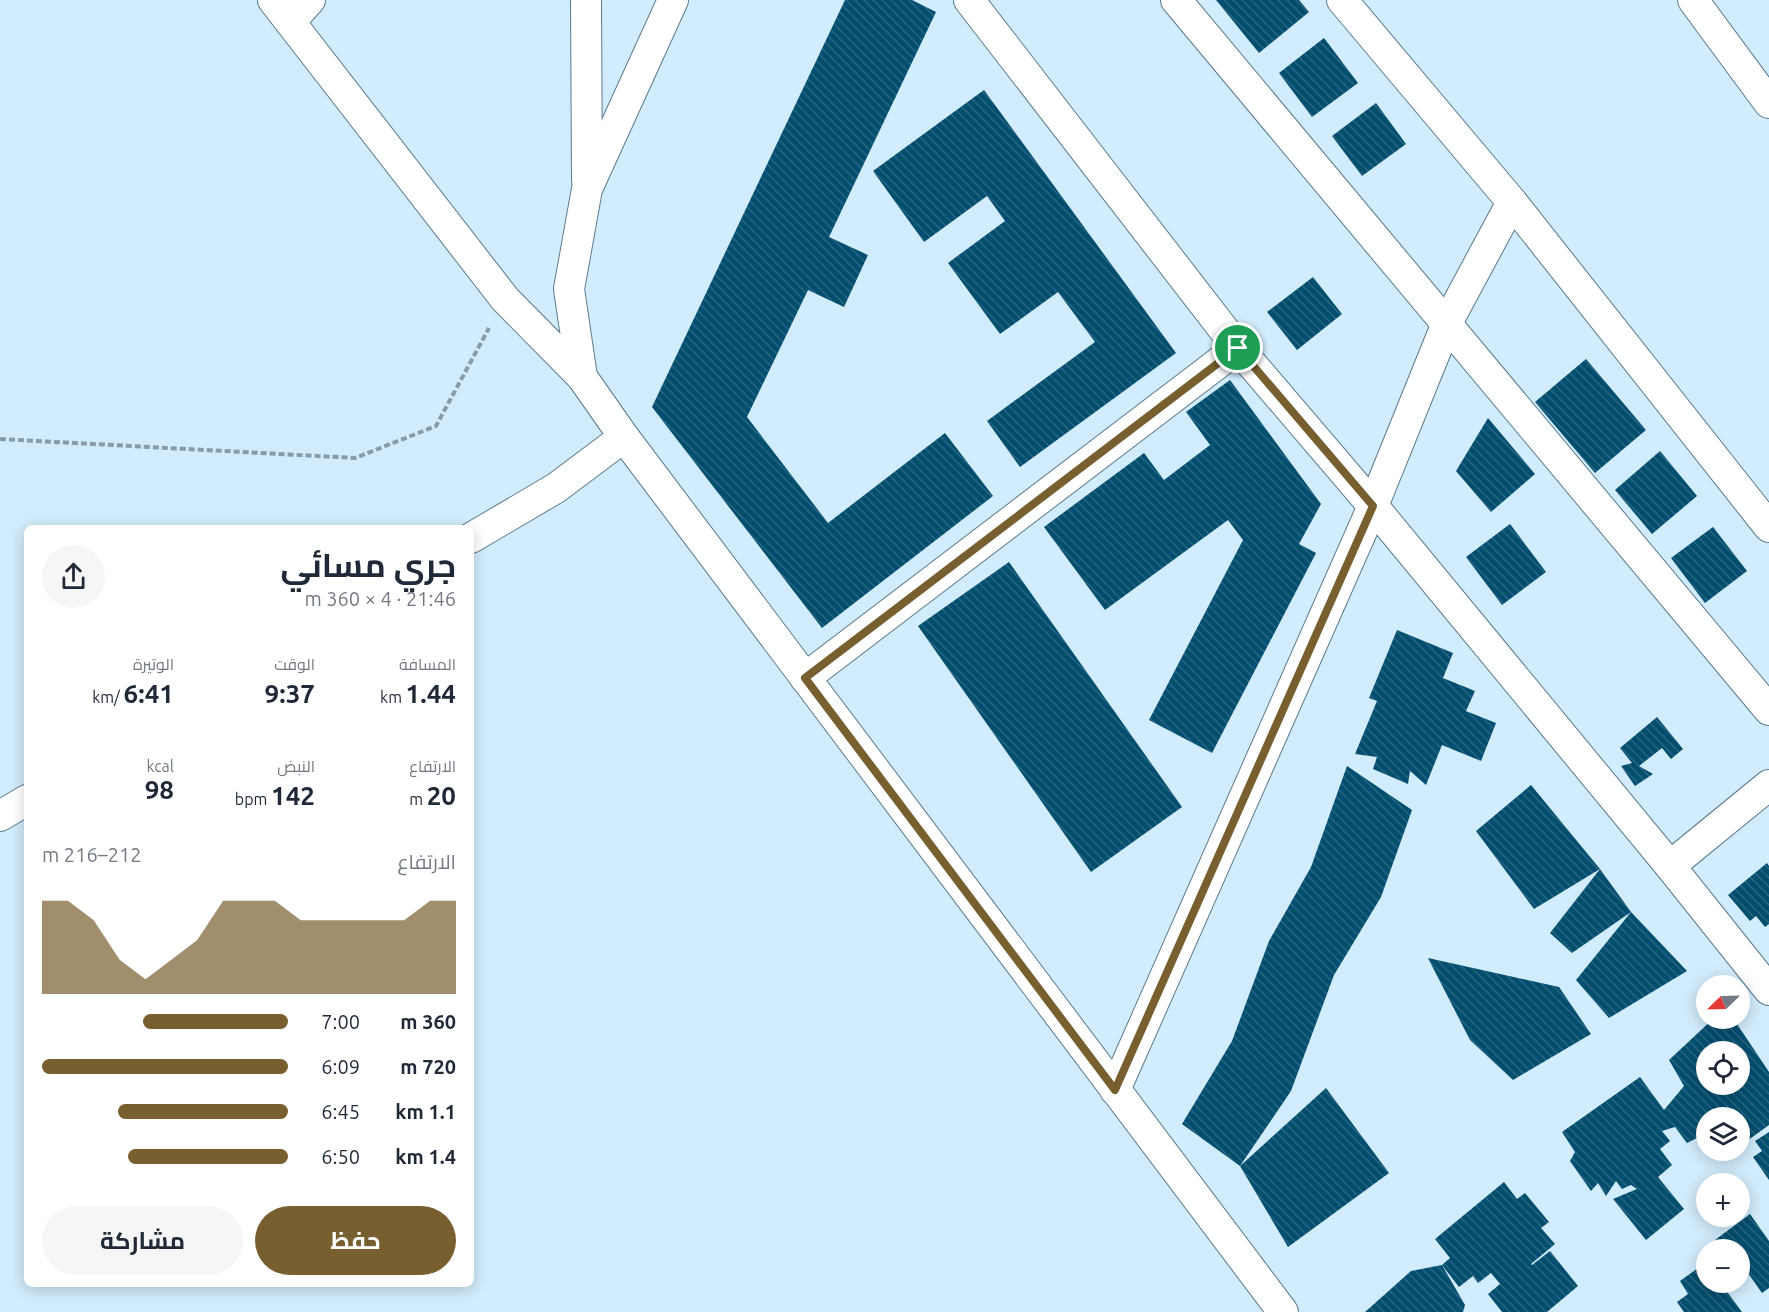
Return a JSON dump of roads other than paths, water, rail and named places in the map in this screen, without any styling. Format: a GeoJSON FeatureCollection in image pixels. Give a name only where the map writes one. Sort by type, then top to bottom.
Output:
{"type":"FeatureCollection","features":[{"type":"Feature","properties":{"kind":"street"},"geometry":{"type":"LineString","coordinates":[[310,0],[281,11],[505,299],[582,377],[624,437],[1283,1312]]}},
{"type":"Feature","properties":{"kind":"street"},"geometry":{"type":"LineString","coordinates":[[582,377],[569,289],[587,189],[586,0]]}},
{"type":"Feature","properties":{"kind":"street"},"geometry":{"type":"LineString","coordinates":[[587,189],[674,0]]}},
{"type":"Feature","properties":{"kind":"street"},"geometry":{"type":"LineString","coordinates":[[969,0],[1238,348],[1373,506],[1670,866],[1769,990]]}},
{"type":"Feature","properties":{"kind":"street"},"geometry":{"type":"LineString","coordinates":[[1176,0],[1769,710]]}},
{"type":"Feature","properties":{"kind":"street"},"geometry":{"type":"LineString","coordinates":[[1342,0],[1512,202],[1769,527]]}},
{"type":"Feature","properties":{"kind":"street"},"geometry":{"type":"LineString","coordinates":[[1693,0],[1767,94]]}},
{"type":"Feature","properties":{"kind":"street"},"geometry":{"type":"LineString","coordinates":[[1115,1090],[1373,506],[1447,323],[1512,202]]}},
{"type":"Feature","properties":{"kind":"street"},"geometry":{"type":"LineString","coordinates":[[805,678],[1238,348]]}},
{"type":"Feature","properties":{"kind":"street"},"geometry":{"type":"LineString","coordinates":[[474,536],[556,488],[624,437]]}},
{"type":"Feature","properties":{"kind":"street"},"geometry":{"type":"LineString","coordinates":[[1670,866],[1769,786]]}},
{"type":"Feature","properties":{"kind":"street"},"geometry":{"type":"LineString","coordinates":[[0,816],[24,802]]}}]}
